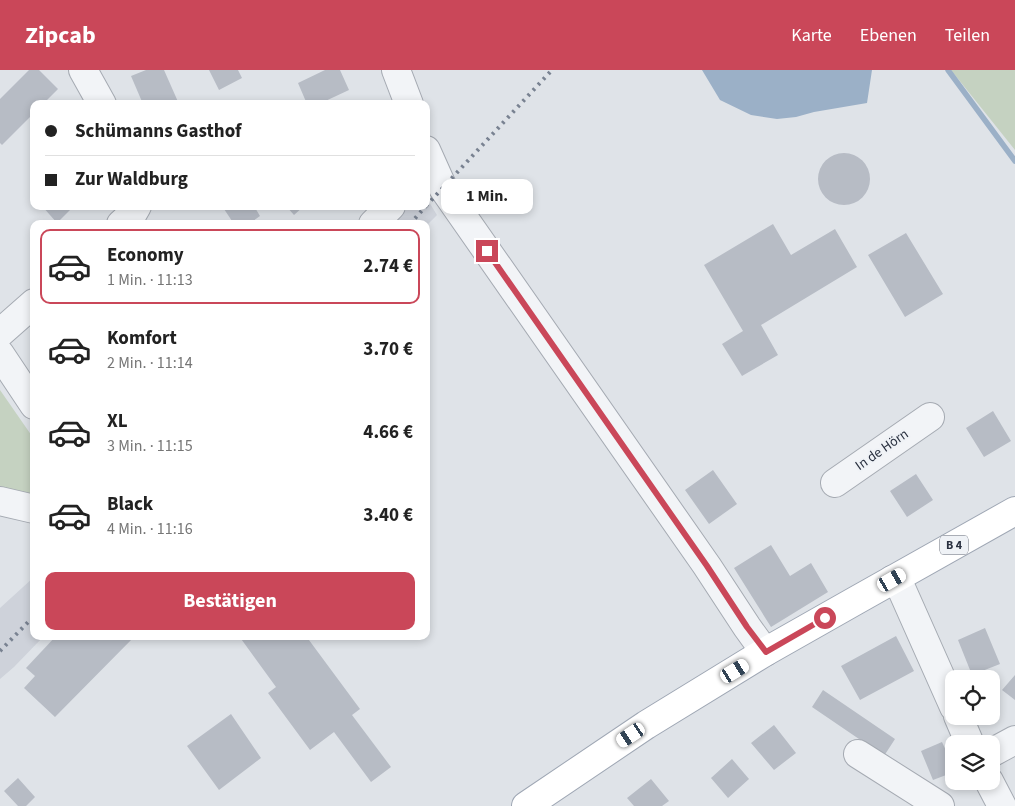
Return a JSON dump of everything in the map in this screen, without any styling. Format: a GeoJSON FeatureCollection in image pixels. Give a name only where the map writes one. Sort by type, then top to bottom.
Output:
{"type":"FeatureCollection","features":[{"type":"Feature","properties":{"kind":"main road","name":"B 4"},"geometry":{"type":"LineString","coordinates":[[526,806],[646,725],[766,652],[1015,511]]}},
{"type":"Feature","properties":{"kind":"street"},"geometry":{"type":"LineString","coordinates":[[83,70],[100,100]]}},
{"type":"Feature","properties":{"kind":"street"},"geometry":{"type":"LineString","coordinates":[[396,70],[407,100]]}},
{"type":"Feature","properties":{"kind":"street"},"geometry":{"type":"LineString","coordinates":[[430,166],[442,188],[766,652]]}},
{"type":"Feature","properties":{"kind":"street"},"geometry":{"type":"LineString","coordinates":[[126,220],[135,210]]}},
{"type":"Feature","properties":{"kind":"street"},"geometry":{"type":"LineString","coordinates":[[377,220],[387,210]]}},
{"type":"Feature","properties":{"kind":"street"},"geometry":{"type":"LineString","coordinates":[[0,333],[30,307]]}},
{"type":"Feature","properties":{"kind":"street"},"geometry":{"type":"LineString","coordinates":[[0,354],[30,399]]}},
{"type":"Feature","properties":{"kind":"street","name":"In de Hörn"},"geometry":{"type":"LineString","coordinates":[[835,483],[930,417]]}},
{"type":"Feature","properties":{"kind":"street"},"geometry":{"type":"LineString","coordinates":[[0,500],[30,508]]}},
{"type":"Feature","properties":{"kind":"street"},"geometry":{"type":"LineString","coordinates":[[892,580],[902,590],[945,687]]}},
{"type":"Feature","properties":{"kind":"street"},"geometry":{"type":"LineString","coordinates":[[1000,748],[1015,740]]}},
{"type":"Feature","properties":{"kind":"street"},"geometry":{"type":"LineString","coordinates":[[858,754],[940,806]]}},
{"type":"Feature","properties":{"kind":"street"},"geometry":{"type":"LineString","coordinates":[[994,790],[1002,806]]}},
{"type":"Feature","properties":{"kind":"shaded area"},"geometry":{"type":"Polygon","coordinates":[[[430,204],[437,215],[430,222],[430,220],[396,220],[406,210],[430,210],[430,204]]]}},
{"type":"Feature","properties":{"kind":"shaded area"},"geometry":{"type":"Polygon","coordinates":[[[30,581],[30,640],[40,640],[0,679],[0,608],[30,581]]]}},
{"type":"Feature","properties":{"kind":"green space"},"geometry":{"type":"Polygon","coordinates":[[[951,70],[1015,70],[1015,150],[951,70]]]}},
{"type":"Feature","properties":{"kind":"green space"},"geometry":{"type":"Polygon","coordinates":[[[0,390],[30,433],[30,501],[0,492],[0,390]]]}},
{"type":"Feature","properties":{"kind":"water"},"geometry":{"type":"Polygon","coordinates":[[[702,70],[872,70],[867,103],[777,119],[751,115],[720,100],[702,70]]]}},
{"type":"Feature","properties":{"kind":"building"},"geometry":{"type":"Polygon","coordinates":[[[29,70],[39,70],[58,89],[47,100],[30,100],[30,117],[2,145],[0,143],[0,99],[29,70]]]}},
{"type":"Feature","properties":{"kind":"building"},"geometry":{"type":"Polygon","coordinates":[[[146,70],[164,70],[177,100],[141,100],[131,76],[146,70]]]}},
{"type":"Feature","properties":{"kind":"building"},"geometry":{"type":"Polygon","coordinates":[[[209,70],[238,70],[242,78],[219,90],[209,70]]]}},
{"type":"Feature","properties":{"kind":"building"},"geometry":{"type":"Polygon","coordinates":[[[325,70],[340,70],[349,90],[328,100],[305,100],[298,83],[325,70]]]}},
{"type":"Feature","properties":{"kind":"building"},"geometry":{"type":"Polygon","coordinates":[[[844,153],[854,155],[862,161],[868,169],[870,179],[868,189],[862,197],[854,203],[844,205],[834,203],[826,197],[820,189],[818,179],[820,169],[826,161],[834,155],[844,153]]]}},
{"type":"Feature","properties":{"kind":"building"},"geometry":{"type":"Polygon","coordinates":[[[46,210],[70,210],[60,220],[54,220],[46,210]]]}},
{"type":"Feature","properties":{"kind":"building"},"geometry":{"type":"Polygon","coordinates":[[[225,210],[256,210],[260,216],[254,220],[231,220],[225,210]]]}},
{"type":"Feature","properties":{"kind":"building"},"geometry":{"type":"Polygon","coordinates":[[[290,210],[300,210],[294,215],[290,210]]]}},
{"type":"Feature","properties":{"kind":"building"},"geometry":{"type":"Polygon","coordinates":[[[773,224],[791,255],[835,229],[857,267],[761,325],[778,355],[742,376],[722,344],[743,331],[704,265],[773,224]]]}},
{"type":"Feature","properties":{"kind":"building"},"geometry":{"type":"Polygon","coordinates":[[[906,233],[943,294],[905,317],[868,255],[906,233]]]}},
{"type":"Feature","properties":{"kind":"building"},"geometry":{"type":"Polygon","coordinates":[[[993,411],[1011,441],[984,457],[966,428],[993,411]]]}},
{"type":"Feature","properties":{"kind":"building"},"geometry":{"type":"Polygon","coordinates":[[[713,470],[737,504],[709,524],[685,490],[713,470]]]}},
{"type":"Feature","properties":{"kind":"building"},"geometry":{"type":"Polygon","coordinates":[[[916,474],[933,500],[907,517],[890,491],[916,474]]]}},
{"type":"Feature","properties":{"kind":"building"},"geometry":{"type":"Polygon","coordinates":[[[771,545],[790,576],[811,563],[828,592],[771,627],[734,568],[771,545]]]}},
{"type":"Feature","properties":{"kind":"building"},"geometry":{"type":"Polygon","coordinates":[[[985,628],[1000,664],[985,670],[970,670],[958,640],[985,628]]]}},
{"type":"Feature","properties":{"kind":"building"},"geometry":{"type":"Polygon","coordinates":[[[896,636],[914,671],[860,700],[841,666],[896,636]]]}},
{"type":"Feature","properties":{"kind":"building"},"geometry":{"type":"Polygon","coordinates":[[[52,640],[131,640],[55,717],[24,688],[35,676],[26,668],[52,640]]]}},
{"type":"Feature","properties":{"kind":"building"},"geometry":{"type":"Polygon","coordinates":[[[242,640],[309,640],[360,709],[352,715],[391,767],[371,782],[334,732],[310,750],[268,693],[276,687],[242,640]]]}},
{"type":"Feature","properties":{"kind":"building"},"geometry":{"type":"Polygon","coordinates":[[[1015,675],[1015,700],[1002,690],[1015,675]]]}},
{"type":"Feature","properties":{"kind":"building"},"geometry":{"type":"Polygon","coordinates":[[[823,690],[895,739],[884,756],[812,707],[823,690]]]}},
{"type":"Feature","properties":{"kind":"building"},"geometry":{"type":"Polygon","coordinates":[[[231,714],[261,758],[219,790],[187,746],[231,714]]]}},
{"type":"Feature","properties":{"kind":"building"},"geometry":{"type":"Polygon","coordinates":[[[774,725],[796,753],[774,770],[751,743],[774,725]]]}},
{"type":"Feature","properties":{"kind":"building"},"geometry":{"type":"Polygon","coordinates":[[[942,742],[945,748],[945,775],[933,780],[921,751],[942,742]]]}},
{"type":"Feature","properties":{"kind":"building"},"geometry":{"type":"Polygon","coordinates":[[[732,759],[749,779],[728,798],[711,778],[732,759]]]}},
{"type":"Feature","properties":{"kind":"building"},"geometry":{"type":"Polygon","coordinates":[[[18,778],[35,797],[26,806],[18,806],[4,791],[18,778]]]}},
{"type":"Feature","properties":{"kind":"building"},"geometry":{"type":"Polygon","coordinates":[[[651,779],[669,801],[662,806],[634,806],[627,798],[651,779]]]}},
{"type":"Feature","properties":{"kind":"waterway"},"geometry":{"type":"LineString","coordinates":[[948,70],[1015,161]]}},
{"type":"Feature","properties":{"kind":"railway"},"geometry":{"type":"LineString","coordinates":[[430,202],[552,70]]}},
{"type":"Feature","properties":{"kind":"railway"},"geometry":{"type":"LineString","coordinates":[[414,220],[422,210]]}},
{"type":"Feature","properties":{"kind":"railway"},"geometry":{"type":"LineString","coordinates":[[0,651],[30,620]]}},
{"type":"Feature","properties":{"kind":"route"},"geometry":{"type":"LineString","coordinates":[[487,251],[766,652],[825,618]]}}]}
